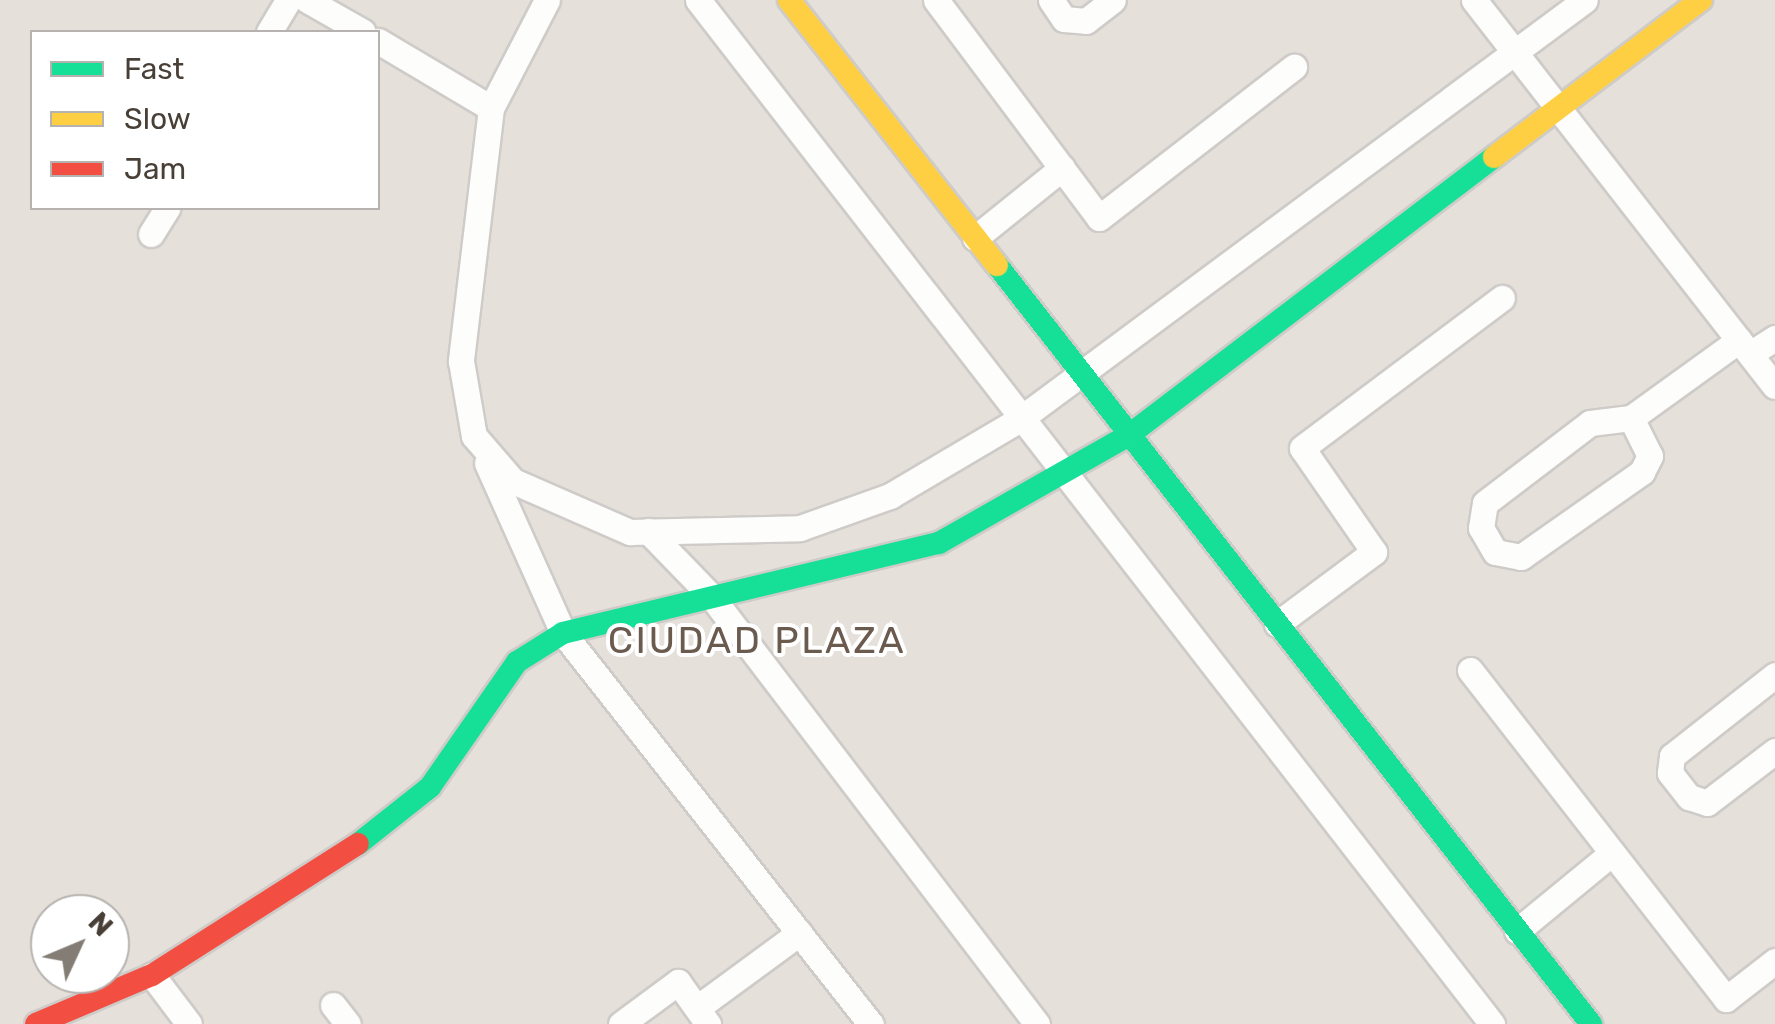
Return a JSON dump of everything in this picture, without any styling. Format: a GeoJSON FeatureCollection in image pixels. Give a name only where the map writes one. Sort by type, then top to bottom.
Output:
{"type":"FeatureCollection","features":[{"type":"Feature","properties":{"kind":"street"},"geometry":{"type":"LineString","coordinates":[[270,30],[288,0]]}},
{"type":"Feature","properties":{"kind":"street"},"geometry":{"type":"LineString","coordinates":[[307,0],[360,30]]}},
{"type":"Feature","properties":{"kind":"street"},"geometry":{"type":"LineString","coordinates":[[547,0],[492,108],[460,360],[474,436],[563,634],[870,1024]]}},
{"type":"Feature","properties":{"kind":"street"},"geometry":{"type":"LineString","coordinates":[[698,0],[1492,1024]]}},
{"type":"Feature","properties":{"kind":"street"},"geometry":{"type":"LineString","coordinates":[[789,0],[1590,1024]]}},
{"type":"Feature","properties":{"kind":"street"},"geometry":{"type":"LineString","coordinates":[[936,0],[1099,218],[1294,67]]}},
{"type":"Feature","properties":{"kind":"street"},"geometry":{"type":"LineString","coordinates":[[1051,0],[1064,19],[1086,22],[1113,0]]}},
{"type":"Feature","properties":{"kind":"street"},"geometry":{"type":"LineString","coordinates":[[1474,0],[1775,386]]}},
{"type":"Feature","properties":{"kind":"street"},"geometry":{"type":"LineString","coordinates":[[474,436],[513,481],[630,532],[800,528],[890,496],[1020,419],[1585,0]]}},
{"type":"Feature","properties":{"kind":"street"},"geometry":{"type":"LineString","coordinates":[[49,1021],[152,975],[325,869],[430,787],[517,662],[563,634],[939,544],[1064,476],[1129,435],[1701,0]]}},
{"type":"Feature","properties":{"kind":"street"},"geometry":{"type":"LineString","coordinates":[[380,42],[492,108]]}},
{"type":"Feature","properties":{"kind":"street"},"geometry":{"type":"LineString","coordinates":[[975,238],[1062,168]]}},
{"type":"Feature","properties":{"kind":"street"},"geometry":{"type":"LineString","coordinates":[[152,234],[166,210]]}},
{"type":"Feature","properties":{"kind":"street"},"geometry":{"type":"LineString","coordinates":[[1277,624],[1374,552],[1302,448],[1502,298]]}},
{"type":"Feature","properties":{"kind":"street"},"geometry":{"type":"LineString","coordinates":[[1631,418],[1650,456],[1642,472],[1522,558],[1495,552],[1481,528],[1485,503],[1590,423],[1631,418],[1744,347],[1775,338]]}},
{"type":"Feature","properties":{"kind":"street"},"geometry":{"type":"LineString","coordinates":[[648,531],[711,596],[1037,1024]]}},
{"type":"Feature","properties":{"kind":"street"},"geometry":{"type":"LineString","coordinates":[[1470,670],[1726,999],[1775,961]]}},
{"type":"Feature","properties":{"kind":"street"},"geometry":{"type":"LineString","coordinates":[[1775,675],[1672,756],[1670,773],[1690,797],[1707,803],[1775,751]]}},
{"type":"Feature","properties":{"kind":"street"},"geometry":{"type":"LineString","coordinates":[[1518,930],[1612,853]]}},
{"type":"Feature","properties":{"kind":"street"},"geometry":{"type":"LineString","coordinates":[[621,1024],[678,982],[702,1016],[798,932]]}},
{"type":"Feature","properties":{"kind":"street"},"geometry":{"type":"LineString","coordinates":[[152,975],[189,1024]]}},
{"type":"Feature","properties":{"kind":"shaded area"},"geometry":{"type":"Polygon","coordinates":[[[0,0],[1775,0],[1775,1024],[0,1024],[0,0]]]}},
{"type":"Feature","properties":{"kind":"traffic: fast"},"geometry":{"type":"LineString","coordinates":[[358,844],[430,787],[517,662],[563,633],[939,543],[1129,435],[1494,157]]}},
{"type":"Feature","properties":{"kind":"traffic: fast"},"geometry":{"type":"LineString","coordinates":[[997,265],[1591,1024]]}},
{"type":"Feature","properties":{"kind":"traffic: slow"},"geometry":{"type":"LineString","coordinates":[[789,0],[997,265]]}},
{"type":"Feature","properties":{"kind":"traffic: slow"},"geometry":{"type":"LineString","coordinates":[[1494,157],[1701,0]]}},
{"type":"Feature","properties":{"kind":"traffic: jam"},"geometry":{"type":"LineString","coordinates":[[36,1024],[152,975],[358,844]]}},
{"type":"Feature","properties":{"kind":"district","name":"CIUDAD PLAZA"},"geometry":{"type":"Point","coordinates":[757,641]}}]}
